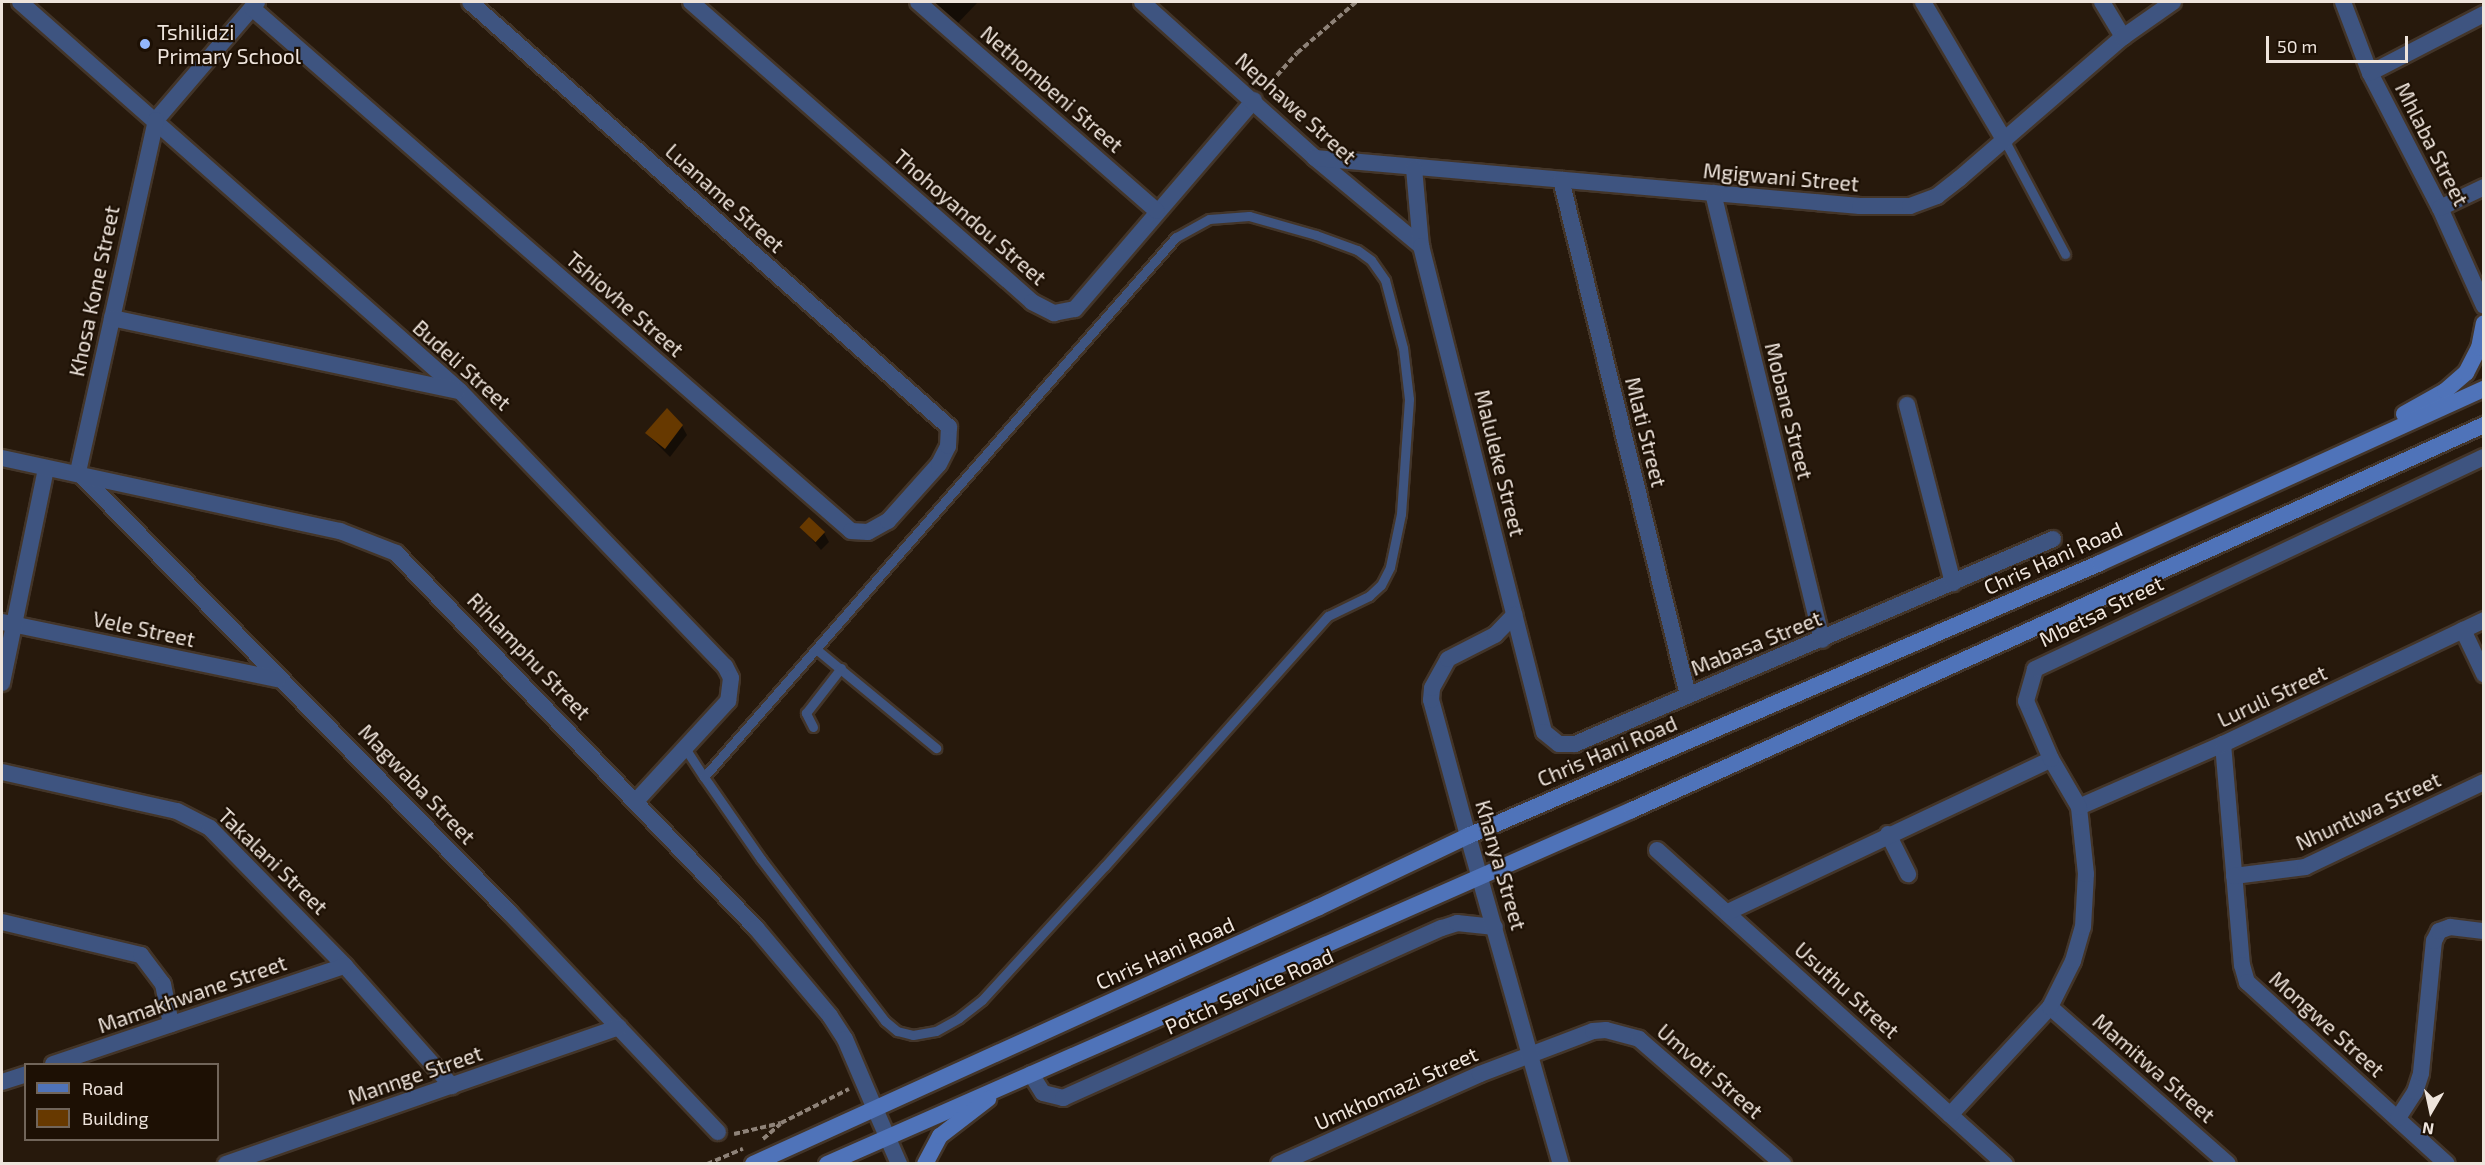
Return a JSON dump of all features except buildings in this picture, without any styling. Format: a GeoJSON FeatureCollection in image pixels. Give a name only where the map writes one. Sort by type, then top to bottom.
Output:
{"type":"FeatureCollection","features":[{"type":"Feature","properties":{"kind":"main road"},"geometry":{"type":"LineString","coordinates":[[2353,448],[2456,383],[2473,362],[2484,323]]}},
{"type":"Feature","properties":{"kind":"main road","name":"Chris Hani Road"},"geometry":{"type":"LineString","coordinates":[[753,1164],[1468,836],[2100,563],[2484,389]]}},
{"type":"Feature","properties":{"kind":"main road"},"geometry":{"type":"LineString","coordinates":[[827,1164],[1977,656],[2479,429]]}},
{"type":"Feature","properties":{"kind":"main road"},"geometry":{"type":"LineString","coordinates":[[925,1164],[940,1136],[1008,1084]]}},
{"type":"Feature","properties":{"kind":"street","name":"Budeli Street"},"geometry":{"type":"LineString","coordinates":[[20,2],[156,120],[460,392],[725,666],[731,678],[728,701],[636,801]]}},
{"type":"Feature","properties":{"kind":"street","name":"Luaname Street"},"geometry":{"type":"LineString","coordinates":[[470,2],[949,427]]}},
{"type":"Feature","properties":{"kind":"street","name":"Thohoyandou Street"},"geometry":{"type":"LineString","coordinates":[[691,2],[1032,302],[1045,310],[1061,313],[1075,309],[1254,100]]}},
{"type":"Feature","properties":{"kind":"street","name":"Nethombeni Street"},"geometry":{"type":"LineString","coordinates":[[918,2],[1157,211]]}},
{"type":"Feature","properties":{"kind":"street","name":"Nephawe Street"},"geometry":{"type":"LineString","coordinates":[[1142,2],[1254,100],[1315,158],[1420,246]]}},
{"type":"Feature","properties":{"kind":"street"},"geometry":{"type":"LineString","coordinates":[[1923,2],[2005,141]]}},
{"type":"Feature","properties":{"kind":"street"},"geometry":{"type":"LineString","coordinates":[[2102,2],[2123,37]]}},
{"type":"Feature","properties":{"kind":"street","name":"Mgigwani Street"},"geometry":{"type":"LineString","coordinates":[[1315,158],[1860,206],[1910,206],[1937,196],[2005,141],[2123,37],[2173,2]]}},
{"type":"Feature","properties":{"kind":"street","name":"Mhlaba Street"},"geometry":{"type":"LineString","coordinates":[[2343,2],[2370,73],[2440,208],[2484,306]]}},
{"type":"Feature","properties":{"kind":"street"},"geometry":{"type":"LineString","coordinates":[[156,120],[254,5]]}},
{"type":"Feature","properties":{"kind":"street","name":"Tshiovhe Street"},"geometry":{"type":"LineString","coordinates":[[254,5],[851,531],[868,532],[888,521],[939,464],[948,446],[949,427]]}},
{"type":"Feature","properties":{"kind":"street"},"geometry":{"type":"LineString","coordinates":[[2370,73],[2484,14]]}},
{"type":"Feature","properties":{"kind":"street","name":"Khosa Kone Street"},"geometry":{"type":"LineString","coordinates":[[78,472],[156,120]]}},
{"type":"Feature","properties":{"kind":"street","name":"Maluleke Street"},"geometry":{"type":"LineString","coordinates":[[1414,168],[1420,246],[1544,732],[1559,744],[1575,744]]}},
{"type":"Feature","properties":{"kind":"street","name":"Mlati Street"},"geometry":{"type":"LineString","coordinates":[[1562,180],[1688,695]]}},
{"type":"Feature","properties":{"kind":"street"},"geometry":{"type":"LineString","coordinates":[[2440,208],[2484,187]]}},
{"type":"Feature","properties":{"kind":"street","name":"Mobane Street"},"geometry":{"type":"LineString","coordinates":[[1713,193],[1822,640]]}},
{"type":"Feature","properties":{"kind":"street"},"geometry":{"type":"LineString","coordinates":[[112,318],[460,392]]}},
{"type":"Feature","properties":{"kind":"street"},"geometry":{"type":"LineString","coordinates":[[1907,405],[1953,583]]}},
{"type":"Feature","properties":{"kind":"street","name":"Mbetsa Street"},"geometry":{"type":"LineString","coordinates":[[1950,1114],[2050,1007],[2073,960],[2083,927],[2086,874],[2079,807],[2051,759],[2026,701],[2034,669],[2483,457]]}},
{"type":"Feature","properties":{"kind":"street","name":"Rihlamphu Street"},"geometry":{"type":"LineString","coordinates":[[2,458],[46,468],[78,472],[340,531],[396,553],[756,928],[830,1016],[845,1039],[899,1164]]}},
{"type":"Feature","properties":{"kind":"street"},"geometry":{"type":"LineString","coordinates":[[2,683],[7,623],[46,468]]}},
{"type":"Feature","properties":{"kind":"street","name":"Magwaba Street"},"geometry":{"type":"LineString","coordinates":[[78,472],[278,679],[334,731],[718,1132]]}},
{"type":"Feature","properties":{"kind":"street","name":"Mabasa Street"},"geometry":{"type":"LineString","coordinates":[[1575,744],[2053,539]]}},
{"type":"Feature","properties":{"kind":"street","name":"Khanya Street"},"geometry":{"type":"LineString","coordinates":[[1514,615],[1495,635],[1448,659],[1432,688],[1431,700],[1561,1164]]}},
{"type":"Feature","properties":{"kind":"street","name":"Luruli Street"},"geometry":{"type":"LineString","coordinates":[[2079,807],[2223,744],[2484,620]]}},
{"type":"Feature","properties":{"kind":"street","name":"Vele Street"},"geometry":{"type":"LineString","coordinates":[[7,623],[278,679]]}},
{"type":"Feature","properties":{"kind":"street"},"geometry":{"type":"LineString","coordinates":[[2463,630],[2484,674]]}},
{"type":"Feature","properties":{"kind":"street","name":"Mongwe Street"},"geometry":{"type":"LineString","coordinates":[[2223,744],[2242,965],[2247,982],[2447,1164]]}},
{"type":"Feature","properties":{"kind":"street"},"geometry":{"type":"LineString","coordinates":[[1728,912],[1888,834],[2051,759]]}},
{"type":"Feature","properties":{"kind":"street","name":"Takalani Street"},"geometry":{"type":"LineString","coordinates":[[2,772],[177,811],[196,819],[237,852],[345,966],[452,1086]]}},
{"type":"Feature","properties":{"kind":"street","name":"Nhuntlwa Street"},"geometry":{"type":"LineString","coordinates":[[2234,876],[2305,867],[2484,782]]}},
{"type":"Feature","properties":{"kind":"street"},"geometry":{"type":"LineString","coordinates":[[1888,834],[1908,874]]}},
{"type":"Feature","properties":{"kind":"street","name":"Usuthu Street"},"geometry":{"type":"LineString","coordinates":[[1657,850],[2005,1164]]}},
{"type":"Feature","properties":{"kind":"street"},"geometry":{"type":"LineString","coordinates":[[2,922],[141,955],[163,984],[171,1024]]}},
{"type":"Feature","properties":{"kind":"street","name":"Potch Service Road"},"geometry":{"type":"LineString","coordinates":[[1031,1074],[1043,1093],[1063,1098],[1442,928],[1457,923],[1495,927]]}},
{"type":"Feature","properties":{"kind":"street"},"geometry":{"type":"LineString","coordinates":[[2398,1118],[2415,1092],[2421,1073],[2434,941],[2439,931],[2450,927],[2484,931]]}},
{"type":"Feature","properties":{"kind":"street","name":"Mamakhwane Street"},"geometry":{"type":"LineString","coordinates":[[59,1063],[345,966]]}},
{"type":"Feature","properties":{"kind":"street","name":"Mamitwa Street"},"geometry":{"type":"LineString","coordinates":[[2050,1007],[2228,1164]]}},
{"type":"Feature","properties":{"kind":"street","name":"Mannge Street"},"geometry":{"type":"LineString","coordinates":[[226,1164],[619,1027]]}},
{"type":"Feature","properties":{"kind":"street","name":"Umvoti Street"},"geometry":{"type":"LineString","coordinates":[[1531,1054],[1593,1030],[1630,1034],[1783,1164]]}},
{"type":"Feature","properties":{"kind":"street","name":"Umkhomazi Street"},"geometry":{"type":"LineString","coordinates":[[1279,1164],[1531,1054]]}},
{"type":"Feature","properties":{"kind":"street"},"geometry":{"type":"LineString","coordinates":[[2,1082],[24,1075]]}},
{"type":"Feature","properties":{"kind":"street"},"geometry":{"type":"LineString","coordinates":[[1761,1144],[1766,1164]]}},
{"type":"Feature","properties":{"kind":"lane"},"geometry":{"type":"LineString","coordinates":[[2005,141],[2065,254]]}},
{"type":"Feature","properties":{"kind":"lane"},"geometry":{"type":"LineString","coordinates":[[685,748],[704,777],[761,859],[885,1021],[897,1031],[913,1035],[936,1030],[959,1018],[982,1000],[1328,616],[1369,596],[1382,585],[1390,567],[1401,514],[1409,399],[1403,348],[1385,280],[1371,260],[1357,250],[1275,221],[1228,214],[1193,226],[1153,260],[704,777]]}},
{"type":"Feature","properties":{"kind":"lane"},"geometry":{"type":"LineString","coordinates":[[816,650],[841,668],[936,748]]}},
{"type":"Feature","properties":{"kind":"lane"},"geometry":{"type":"LineString","coordinates":[[813,727],[806,713],[841,668]]}},
{"type":"Feature","properties":{"kind":"path"},"geometry":{"type":"LineString","coordinates":[[1254,100],[1297,53],[1356,2]]}},
{"type":"Feature","properties":{"kind":"path"},"geometry":{"type":"LineString","coordinates":[[718,1132],[733,1134],[781,1124],[864,1082]]}},
{"type":"Feature","properties":{"kind":"place","name":"Tshilidzi Primary School"},"geometry":{"type":"Point","coordinates":[145,44]}}]}
